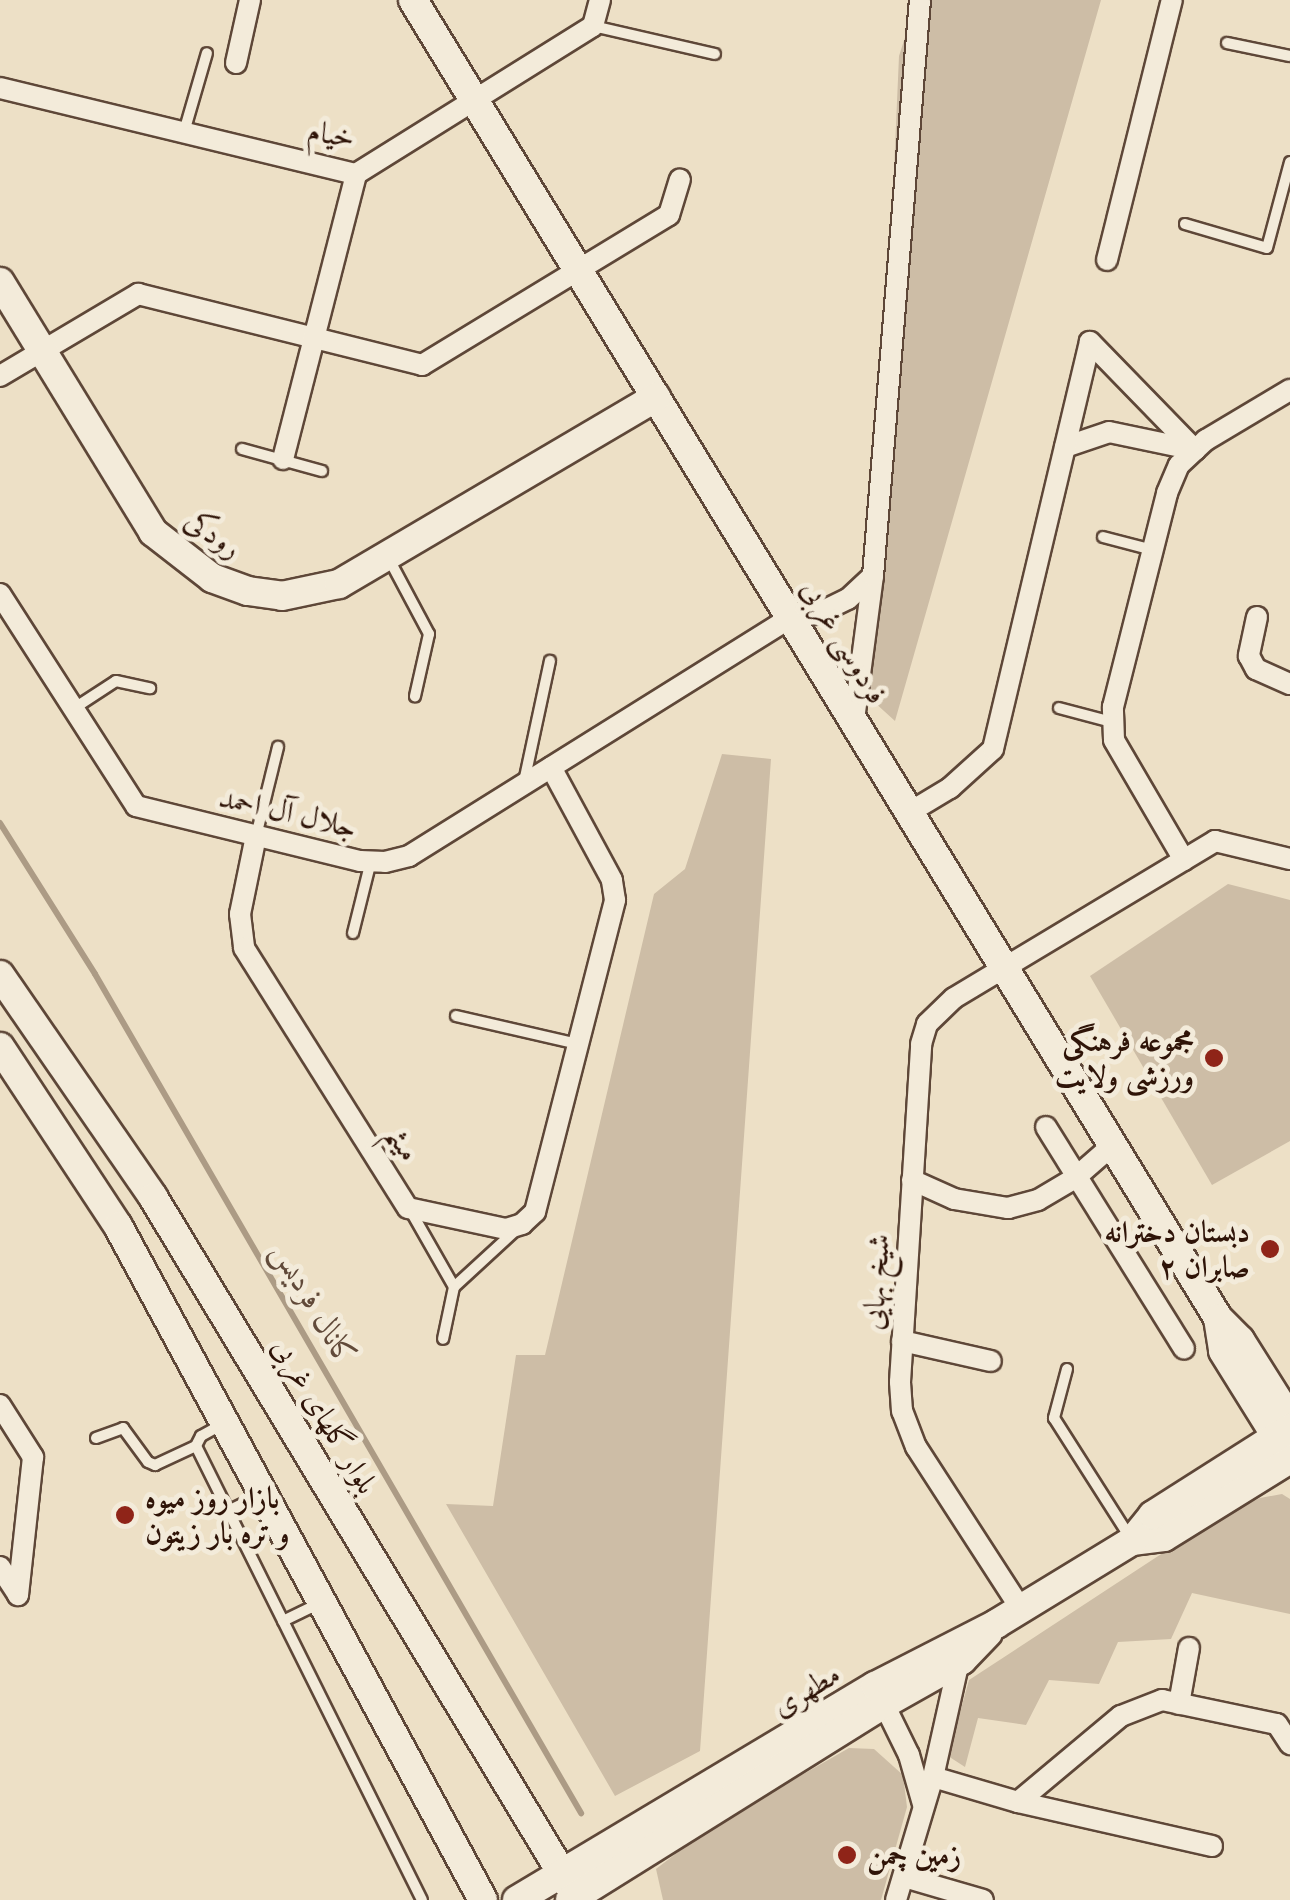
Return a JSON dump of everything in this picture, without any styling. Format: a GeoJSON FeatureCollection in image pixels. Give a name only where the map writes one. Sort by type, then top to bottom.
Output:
{"type":"FeatureCollection","features":[{"type":"Feature","properties":{"kind":"main road","name":"فردوسی غربی"},"geometry":{"type":"LineString","coordinates":[[414,0],[1218,1318],[1240,1340],[1287,1440]]}},
{"type":"Feature","properties":{"kind":"main road","name":"رودکی"},"geometry":{"type":"LineString","coordinates":[[0,282],[153,532],[212,578],[248,591],[282,596],[313,593],[340,584],[656,396]]}},
{"type":"Feature","properties":{"kind":"main road","name":"بلوار گلهای غربی"},"geometry":{"type":"LineString","coordinates":[[0,975],[154,1197],[572,1893]]}},
{"type":"Feature","properties":{"kind":"main road"},"geometry":{"type":"LineString","coordinates":[[0,1047],[118,1226],[483,1900]]}},
{"type":"Feature","properties":{"kind":"main road","name":"مطهری"},"geometry":{"type":"LineString","coordinates":[[517,1900],[572,1893],[620,1842],[958,1651],[1132,1542],[1153,1515],[1287,1440]]}},
{"type":"Feature","properties":{"kind":"main road"},"geometry":{"type":"LineString","coordinates":[[572,1893],[880,1695]]}},
{"type":"Feature","properties":{"kind":"main road"},"geometry":{"type":"LineString","coordinates":[[535,1827],[576,1845],[620,1842]]}},
{"type":"Feature","properties":{"kind":"street"},"geometry":{"type":"LineString","coordinates":[[236,63],[250,0]]}},
{"type":"Feature","properties":{"kind":"street"},"geometry":{"type":"LineString","coordinates":[[593,26],[600,0]]}},
{"type":"Feature","properties":{"kind":"street"},"geometry":{"type":"LineString","coordinates":[[854,720],[873,576],[920,0]]}},
{"type":"Feature","properties":{"kind":"street"},"geometry":{"type":"LineString","coordinates":[[1106,260],[1172,0]]}},
{"type":"Feature","properties":{"kind":"street","name":"خیام"},"geometry":{"type":"LineString","coordinates":[[0,88],[356,174],[593,26]]}},
{"type":"Feature","properties":{"kind":"street"},"geometry":{"type":"LineString","coordinates":[[282,460],[356,174]]}},
{"type":"Feature","properties":{"kind":"street"},"geometry":{"type":"LineString","coordinates":[[0,376],[138,294],[422,365],[669,214],[680,180]]}},
{"type":"Feature","properties":{"kind":"street"},"geometry":{"type":"LineString","coordinates":[[910,812],[950,788],[992,749],[1090,342],[1194,450]]}},
{"type":"Feature","properties":{"kind":"street"},"geometry":{"type":"LineString","coordinates":[[1184,860],[1114,740],[1112,708],[1179,465],[1194,450],[1290,390]]}},
{"type":"Feature","properties":{"kind":"street"},"geometry":{"type":"LineString","coordinates":[[1065,447],[1109,432],[1194,450]]}},
{"type":"Feature","properties":{"kind":"street","name":"جلال آل احمد"},"geometry":{"type":"LineString","coordinates":[[0,594],[136,806],[371,861],[409,856],[791,617],[816,614],[848,599],[873,576]]}},
{"type":"Feature","properties":{"kind":"street"},"geometry":{"type":"LineString","coordinates":[[1256,618],[1249,656],[1256,669],[1290,684]]}},
{"type":"Feature","properties":{"kind":"street"},"geometry":{"type":"LineString","coordinates":[[522,1224],[535,1212],[615,900],[612,880],[551,767]]}},
{"type":"Feature","properties":{"kind":"street","name":"میثم"},"geometry":{"type":"LineString","coordinates":[[256,836],[240,914],[244,948],[408,1208],[506,1229],[522,1224]]}},
{"type":"Feature","properties":{"kind":"street","name":"شیخ بهایی"},"geometry":{"type":"LineString","coordinates":[[1021,1609],[916,1447],[902,1411],[902,1341],[912,1180],[921,1044],[927,1024],[954,998],[1216,841],[1290,859]]}},
{"type":"Feature","properties":{"kind":"street"},"geometry":{"type":"LineString","coordinates":[[1046,1127],[1184,1349]]}},
{"type":"Feature","properties":{"kind":"street"},"geometry":{"type":"LineString","coordinates":[[912,1180],[954,1199],[1008,1208],[1038,1200],[1075,1178],[1114,1144]]}},
{"type":"Feature","properties":{"kind":"street"},"geometry":{"type":"LineString","coordinates":[[902,1341],[991,1361]]}},
{"type":"Feature","properties":{"kind":"street"},"geometry":{"type":"LineString","coordinates":[[0,1404],[33,1458],[18,1594],[0,1567]]}},
{"type":"Feature","properties":{"kind":"street"},"geometry":{"type":"LineString","coordinates":[[1179,1704],[1188,1648]]}},
{"type":"Feature","properties":{"kind":"street"},"geometry":{"type":"LineString","coordinates":[[896,1900],[932,1777],[958,1651]]}},
{"type":"Feature","properties":{"kind":"street"},"geometry":{"type":"LineString","coordinates":[[880,1695],[909,1756],[924,1806]]}},
{"type":"Feature","properties":{"kind":"street"},"geometry":{"type":"LineString","coordinates":[[1018,1802],[1121,1716],[1162,1700],[1277,1724],[1290,1744]]}},
{"type":"Feature","properties":{"kind":"street"},"geometry":{"type":"LineString","coordinates":[[932,1777],[1018,1802],[1212,1846]]}},
{"type":"Feature","properties":{"kind":"street"},"geometry":{"type":"LineString","coordinates":[[904,1877],[983,1900]]}},
{"type":"Feature","properties":{"kind":"lane"},"geometry":{"type":"LineString","coordinates":[[593,26],[715,54]]}},
{"type":"Feature","properties":{"kind":"lane"},"geometry":{"type":"LineString","coordinates":[[1227,43],[1290,56]]}},
{"type":"Feature","properties":{"kind":"lane"},"geometry":{"type":"LineString","coordinates":[[184,132],[207,53]]}},
{"type":"Feature","properties":{"kind":"lane"},"geometry":{"type":"LineString","coordinates":[[1184,224],[1267,248],[1290,162]]}},
{"type":"Feature","properties":{"kind":"lane"},"geometry":{"type":"LineString","coordinates":[[242,449],[322,471]]}},
{"type":"Feature","properties":{"kind":"lane"},"geometry":{"type":"LineString","coordinates":[[1103,536],[1153,550]]}},
{"type":"Feature","properties":{"kind":"lane"},"geometry":{"type":"LineString","coordinates":[[387,556],[429,634],[415,696]]}},
{"type":"Feature","properties":{"kind":"lane"},"geometry":{"type":"LineString","coordinates":[[523,785],[550,661]]}},
{"type":"Feature","properties":{"kind":"lane"},"geometry":{"type":"LineString","coordinates":[[73,709],[116,681],[150,688]]}},
{"type":"Feature","properties":{"kind":"lane"},"geometry":{"type":"LineString","coordinates":[[1059,708],[1113,723]]}},
{"type":"Feature","properties":{"kind":"lane"},"geometry":{"type":"LineString","coordinates":[[256,836],[278,747]]}},
{"type":"Feature","properties":{"kind":"lane"},"geometry":{"type":"LineString","coordinates":[[353,932],[371,861]]}},
{"type":"Feature","properties":{"kind":"lane"},"geometry":{"type":"LineString","coordinates":[[456,1016],[578,1044]]}},
{"type":"Feature","properties":{"kind":"lane"},"geometry":{"type":"LineString","coordinates":[[408,1208],[454,1286]]}},
{"type":"Feature","properties":{"kind":"lane"},"geometry":{"type":"LineString","coordinates":[[444,1339],[454,1286],[522,1224]]}},
{"type":"Feature","properties":{"kind":"lane"},"geometry":{"type":"LineString","coordinates":[[1067,1369],[1054,1418],[1132,1542]]}},
{"type":"Feature","properties":{"kind":"lane"},"geometry":{"type":"LineString","coordinates":[[96,1438],[123,1428],[148,1462],[155,1465],[196,1446],[201,1436],[226,1422]]}},
{"type":"Feature","properties":{"kind":"lane"},"geometry":{"type":"LineString","coordinates":[[196,1446],[422,1900]]}},
{"type":"Feature","properties":{"kind":"lane"},"geometry":{"type":"LineString","coordinates":[[228,1512],[265,1493]]}},
{"type":"Feature","properties":{"kind":"lane"},"geometry":{"type":"LineString","coordinates":[[283,1621],[323,1601]]}},
{"type":"Feature","properties":{"kind":"shaded area"},"geometry":{"type":"Polygon","coordinates":[[[917,0],[1101,0],[895,721],[862,691],[888,307],[899,56],[917,0]]]}},
{"type":"Feature","properties":{"kind":"shaded area"},"geometry":{"type":"Polygon","coordinates":[[[722,754],[771,759],[700,1751],[615,1796],[446,1504],[493,1506],[516,1355],[545,1355],[654,894],[685,869],[722,754]]]}},
{"type":"Feature","properties":{"kind":"shaded area","name":"مجموعه فرهنگی ورزشی ولایت"},"geometry":{"type":"Polygon","coordinates":[[[1228,884],[1290,900],[1290,1141],[1212,1185],[1090,976],[1228,884]]]}},
{"type":"Feature","properties":{"kind":"shaded area"},"geometry":{"type":"Polygon","coordinates":[[[1282,1494],[1290,1499],[1290,1614],[1192,1593],[1171,1639],[1118,1642],[1099,1684],[1049,1680],[1026,1725],[978,1718],[965,1767],[948,1756],[969,1680],[1210,1522],[1260,1498],[1282,1494]]]}},
{"type":"Feature","properties":{"kind":"shaded area"},"geometry":{"type":"Polygon","coordinates":[[[849,1748],[874,1749],[903,1775],[907,1807],[881,1900],[663,1900],[656,1869],[709,1828],[849,1748]]]}},
{"type":"Feature","properties":{"kind":"waterway","name":"کانال فردیس"},"geometry":{"type":"LineString","coordinates":[[0,823],[95,974],[581,1813]]}},
{"type":"Feature","properties":{"kind":"place","name":"مجموعه فرهنگی ورزشی ولایت"},"geometry":{"type":"Point","coordinates":[1214,1058]}},
{"type":"Feature","properties":{"kind":"place","name":"دبستان دخترانه صابران ۲"},"geometry":{"type":"Point","coordinates":[1270,1249]}},
{"type":"Feature","properties":{"kind":"place","name":"بازار روز میوه و تره بار زیتون"},"geometry":{"type":"Point","coordinates":[125,1515]}},
{"type":"Feature","properties":{"kind":"place","name":"زمین چمن"},"geometry":{"type":"Point","coordinates":[847,1855]}}]}
